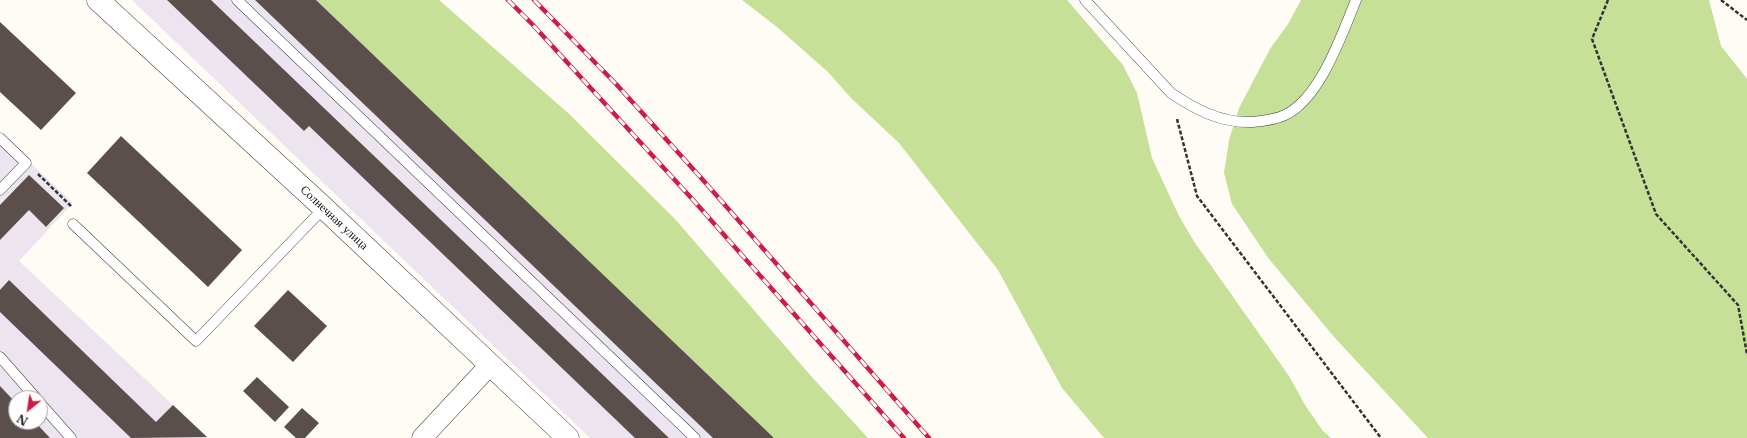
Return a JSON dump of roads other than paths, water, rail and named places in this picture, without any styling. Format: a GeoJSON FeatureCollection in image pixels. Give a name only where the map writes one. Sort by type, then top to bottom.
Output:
{"type":"FeatureCollection","features":[{"type":"Feature","properties":{"kind":"street","name":"Солнечная улица"},"geometry":{"type":"LineString","coordinates":[[98,0],[324,208],[568,438]]}},
{"type":"Feature","properties":{"kind":"street"},"geometry":{"type":"LineString","coordinates":[[422,438],[490,365]]}},
{"type":"Feature","properties":{"kind":"lane"},"geometry":{"type":"LineString","coordinates":[[236,0],[695,438]]}},
{"type":"Feature","properties":{"kind":"lane"},"geometry":{"type":"LineString","coordinates":[[1085,0],[1170,93],[1188,104],[1216,117],[1237,122],[1264,121],[1285,115],[1300,104],[1316,86],[1334,52],[1356,0]]}},
{"type":"Feature","properties":{"kind":"lane"},"geometry":{"type":"LineString","coordinates":[[0,138],[26,163],[0,190]]}},
{"type":"Feature","properties":{"kind":"lane"},"geometry":{"type":"LineString","coordinates":[[73,224],[196,341],[324,208]]}},
{"type":"Feature","properties":{"kind":"lane"},"geometry":{"type":"LineString","coordinates":[[0,357],[29,390]]}},
{"type":"Feature","properties":{"kind":"lane"},"geometry":{"type":"LineString","coordinates":[[48,412],[71,438]]}},
{"type":"Feature","properties":{"kind":"railway"},"geometry":{"type":"LineString","coordinates":[[508,0],[533,25],[694,201],[904,438]]}},
{"type":"Feature","properties":{"kind":"railway"},"geometry":{"type":"LineString","coordinates":[[534,0],[617,85],[703,180],[929,438]]}}]}
